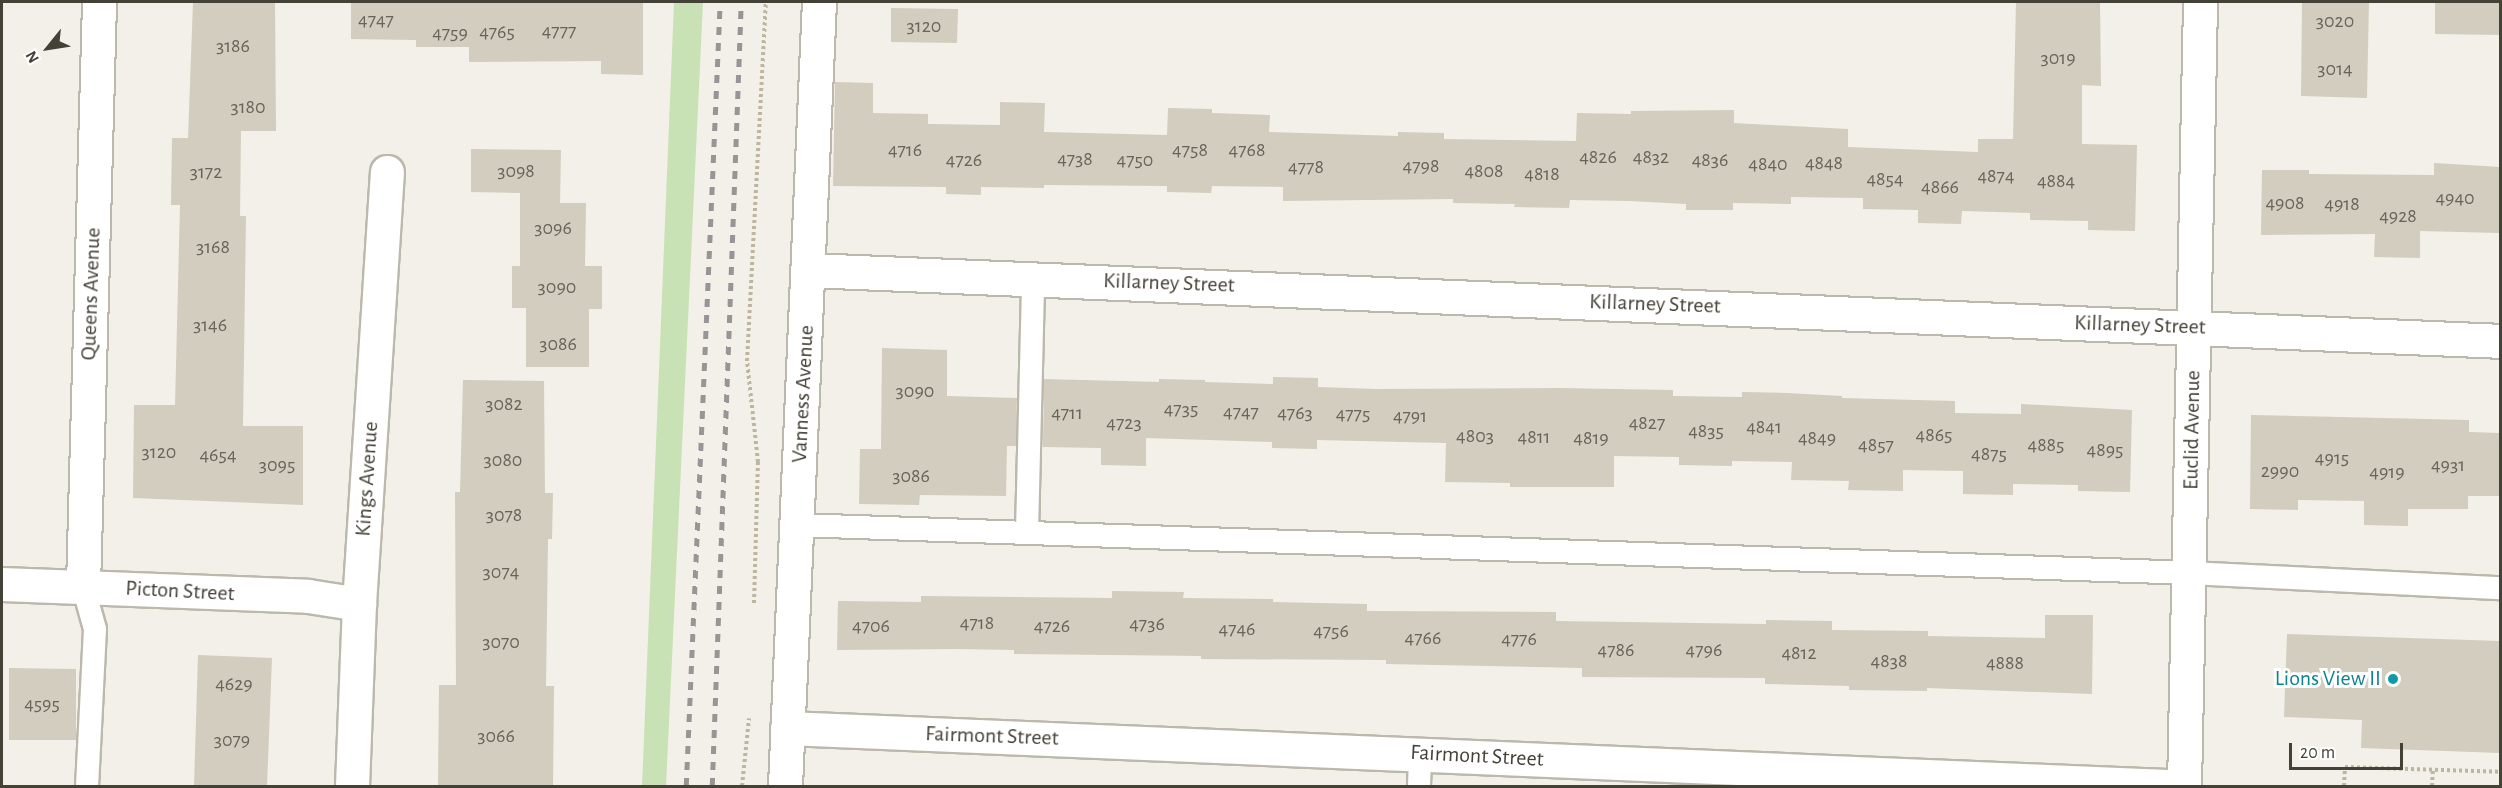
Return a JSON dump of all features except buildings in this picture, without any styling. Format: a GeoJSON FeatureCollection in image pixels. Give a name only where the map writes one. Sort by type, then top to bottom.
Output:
{"type":"FeatureCollection","features":[{"type":"Feature","properties":{"kind":"street","name":"Queens Avenue"},"geometry":{"type":"LineString","coordinates":[[83,586],[99,2]]}},
{"type":"Feature","properties":{"kind":"street","name":"Vanness Avenue"},"geometry":{"type":"LineString","coordinates":[[785,786],[819,2]]}},
{"type":"Feature","properties":{"kind":"street","name":"Euclid Avenue"},"geometry":{"type":"LineString","coordinates":[[2184,786],[2200,2]]}},
{"type":"Feature","properties":{"kind":"street","name":"Kings Avenue"},"geometry":{"type":"LineString","coordinates":[[352,786],[359,603],[387,172]]}},
{"type":"Feature","properties":{"kind":"street","name":"Killarney Street"},"geometry":{"type":"LineString","coordinates":[[809,270],[2500,341]]}},
{"type":"Feature","properties":{"kind":"street","name":"Picton Street"},"geometry":{"type":"LineString","coordinates":[[2,584],[308,597],[359,603]]}},
{"type":"Feature","properties":{"kind":"street","name":"Fairmont Street"},"geometry":{"type":"LineString","coordinates":[[787,728],[2167,786]]}},
{"type":"Feature","properties":{"kind":"lane"},"geometry":{"type":"LineString","coordinates":[[1027,532],[1033,278]]}},
{"type":"Feature","properties":{"kind":"lane"},"geometry":{"type":"LineString","coordinates":[[797,525],[2190,573],[2500,588]]}},
{"type":"Feature","properties":{"kind":"lane"},"geometry":{"type":"LineString","coordinates":[[83,586],[95,629],[87,786]]}},
{"type":"Feature","properties":{"kind":"lane"},"geometry":{"type":"LineString","coordinates":[[1419,786],[1420,754]]}},
{"type":"Feature","properties":{"kind":"path"},"geometry":{"type":"LineString","coordinates":[[754,604],[758,462],[747,361],[766,2]]}},
{"type":"Feature","properties":{"kind":"path"},"geometry":{"type":"LineString","coordinates":[[742,786],[749,711]]}},
{"type":"Feature","properties":{"kind":"path"},"geometry":{"type":"LineString","coordinates":[[2344,786],[2345,767],[2500,772]]}},
{"type":"Feature","properties":{"kind":"path"},"geometry":{"type":"LineString","coordinates":[[2432,786],[2433,770]]}},
{"type":"Feature","properties":{"kind":"green space"},"geometry":{"type":"Polygon","coordinates":[[[674,2],[703,2],[666,786],[642,786],[674,2]]]}},
{"type":"Feature","properties":{"kind":"railway"},"geometry":{"type":"LineString","coordinates":[[686,786],[720,2]]}},
{"type":"Feature","properties":{"kind":"railway"},"geometry":{"type":"LineString","coordinates":[[712,786],[741,2]]}},
{"type":"Feature","properties":{"kind":"place","name":"Lions View II"},"geometry":{"type":"Point","coordinates":[2393,679]}}]}
